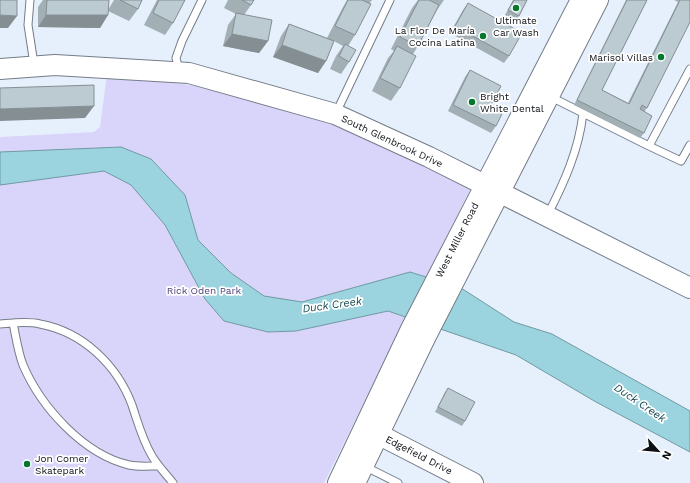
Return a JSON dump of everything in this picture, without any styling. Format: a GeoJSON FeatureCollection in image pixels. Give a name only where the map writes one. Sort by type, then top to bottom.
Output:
{"type":"FeatureCollection","features":[{"type":"Feature","properties":{"kind":"street","name":"West Miller Road"},"geometry":{"type":"LineString","coordinates":[[338,483],[372,431],[419,333],[493,189],[581,0]]}},
{"type":"Feature","properties":{"kind":"street","name":"West Miller Road"},"geometry":{"type":"LineString","coordinates":[[493,189],[549,96],[598,0]]}},
{"type":"Feature","properties":{"kind":"street","name":"South Glenbrook Drive"},"geometry":{"type":"LineString","coordinates":[[0,68],[62,66],[189,73],[276,96],[336,114],[376,131],[690,288]]}},
{"type":"Feature","properties":{"kind":"street","name":"West Miller Road"},"geometry":{"type":"LineString","coordinates":[[360,474],[372,431]]}},
{"type":"Feature","properties":{"kind":"street","name":"Edgefield Drive"},"geometry":{"type":"LineString","coordinates":[[372,431],[473,483]]}},
{"type":"Feature","properties":{"kind":"lane"},"geometry":{"type":"LineString","coordinates":[[30,0],[28,25],[35,67]]}},
{"type":"Feature","properties":{"kind":"lane"},"geometry":{"type":"LineString","coordinates":[[179,72],[176,58],[182,41],[202,0]]}},
{"type":"Feature","properties":{"kind":"lane"},"geometry":{"type":"LineString","coordinates":[[336,114],[390,0]]}},
{"type":"Feature","properties":{"kind":"lane"},"geometry":{"type":"LineString","coordinates":[[649,146],[690,69]]}},
{"type":"Feature","properties":{"kind":"lane"},"geometry":{"type":"LineString","coordinates":[[549,96],[682,161],[690,145]]}},
{"type":"Feature","properties":{"kind":"lane"},"geometry":{"type":"LineString","coordinates":[[547,217],[563,185],[578,143],[584,113]]}},
{"type":"Feature","properties":{"kind":"lane"},"geometry":{"type":"LineString","coordinates":[[13,323],[23,364],[35,389],[67,429],[88,445],[110,458],[129,465],[160,466]]}},
{"type":"Feature","properties":{"kind":"lane"},"geometry":{"type":"LineString","coordinates":[[0,324],[39,324],[56,328],[84,343],[106,361],[120,381],[132,405],[137,424],[152,457],[173,483]]}},
{"type":"Feature","properties":{"kind":"lane"},"geometry":{"type":"LineString","coordinates":[[360,474],[384,476],[398,483]]}},
{"type":"Feature","properties":{"kind":"lane"},"geometry":{"type":"LineString","coordinates":[[381,483],[384,476]]}},
{"type":"Feature","properties":{"kind":"green space","name":"Rick Oden Park"},"geometry":{"type":"Polygon","coordinates":[[[107,74],[212,88],[272,103],[357,133],[471,188],[324,483],[0,483],[0,137],[94,132],[100,127],[107,74]]]}},
{"type":"Feature","properties":{"kind":"water","name":"Duck Creek"},"geometry":{"type":"Polygon","coordinates":[[[121,147],[151,159],[185,195],[198,240],[231,273],[264,296],[302,302],[410,272],[461,288],[514,322],[552,334],[690,411],[690,452],[596,402],[516,355],[388,311],[296,331],[268,332],[224,321],[205,299],[165,225],[131,185],[104,171],[0,185],[0,152],[121,147]]]}},
{"type":"Feature","properties":{"kind":"building"},"geometry":{"type":"Polygon","coordinates":[[[0,0],[17,0],[17,16],[0,15],[0,0]]]}},
{"type":"Feature","properties":{"kind":"building"},"geometry":{"type":"Polygon","coordinates":[[[47,0],[109,0],[108,15],[46,15],[47,0]]]}},
{"type":"Feature","properties":{"kind":"building"},"geometry":{"type":"Polygon","coordinates":[[[120,0],[142,0],[138,9],[120,0]]]}},
{"type":"Feature","properties":{"kind":"building"},"geometry":{"type":"Polygon","coordinates":[[[159,0],[185,0],[173,23],[153,13],[159,0]]]}},
{"type":"Feature","properties":{"kind":"building"},"geometry":{"type":"Polygon","coordinates":[[[242,0],[254,0],[251,5],[242,0]]]}},
{"type":"Feature","properties":{"kind":"building"},"geometry":{"type":"Polygon","coordinates":[[[348,0],[362,0],[371,4],[355,35],[335,26],[348,0]]]}},
{"type":"Feature","properties":{"kind":"building"},"geometry":{"type":"Polygon","coordinates":[[[419,0],[429,0],[439,5],[418,46],[400,37],[419,0]]]}},
{"type":"Feature","properties":{"kind":"building","name":"Ultimate Car Wash"},"geometry":{"type":"Polygon","coordinates":[[[514,0],[527,0],[519,16],[508,10],[514,0]]]}},
{"type":"Feature","properties":{"kind":"building","name":"Marisol Villas"},"geometry":{"type":"Polygon","coordinates":[[[627,0],[647,0],[602,90],[629,104],[680,0],[690,0],[690,22],[647,108],[642,105],[640,109],[652,116],[644,133],[577,100],[627,0]]]}},
{"type":"Feature","properties":{"kind":"building","name":"La Flor De María Cocina Latina"},"geometry":{"type":"Polygon","coordinates":[[[468,3],[522,33],[509,56],[455,26],[468,3]]]}},
{"type":"Feature","properties":{"kind":"building"},"geometry":{"type":"Polygon","coordinates":[[[236,13],[272,20],[268,41],[232,34],[236,13]]]}},
{"type":"Feature","properties":{"kind":"building"},"geometry":{"type":"Polygon","coordinates":[[[289,24],[334,41],[326,61],[282,45],[289,24]]]}},
{"type":"Feature","properties":{"kind":"building"},"geometry":{"type":"Polygon","coordinates":[[[345,44],[356,50],[349,62],[339,56],[345,44]]]}},
{"type":"Feature","properties":{"kind":"building"},"geometry":{"type":"Polygon","coordinates":[[[397,46],[416,56],[400,88],[380,78],[397,46]]]}},
{"type":"Feature","properties":{"kind":"building","name":"Bright White Dental"},"geometry":{"type":"Polygon","coordinates":[[[470,70],[501,86],[490,107],[502,114],[496,126],[453,105],[470,70]]]}},
{"type":"Feature","properties":{"kind":"building"},"geometry":{"type":"Polygon","coordinates":[[[94,85],[94,106],[0,109],[0,88],[94,85]]]}},
{"type":"Feature","properties":{"kind":"building"},"geometry":{"type":"Polygon","coordinates":[[[448,388],[475,402],[465,421],[438,407],[448,388]]]}},
{"type":"Feature","properties":{"kind":"place","name":"Ultimate Car Wash"},"geometry":{"type":"Point","coordinates":[516,8]}},
{"type":"Feature","properties":{"kind":"place","name":"La Flor De María Cocina Latina"},"geometry":{"type":"Point","coordinates":[483,36]}},
{"type":"Feature","properties":{"kind":"place","name":"Marisol Villas"},"geometry":{"type":"Point","coordinates":[661,57]}},
{"type":"Feature","properties":{"kind":"place","name":"Bright White Dental"},"geometry":{"type":"Point","coordinates":[472,102]}},
{"type":"Feature","properties":{"kind":"place","name":"Jon Comer Skatepark"},"geometry":{"type":"Point","coordinates":[27,464]}}]}
